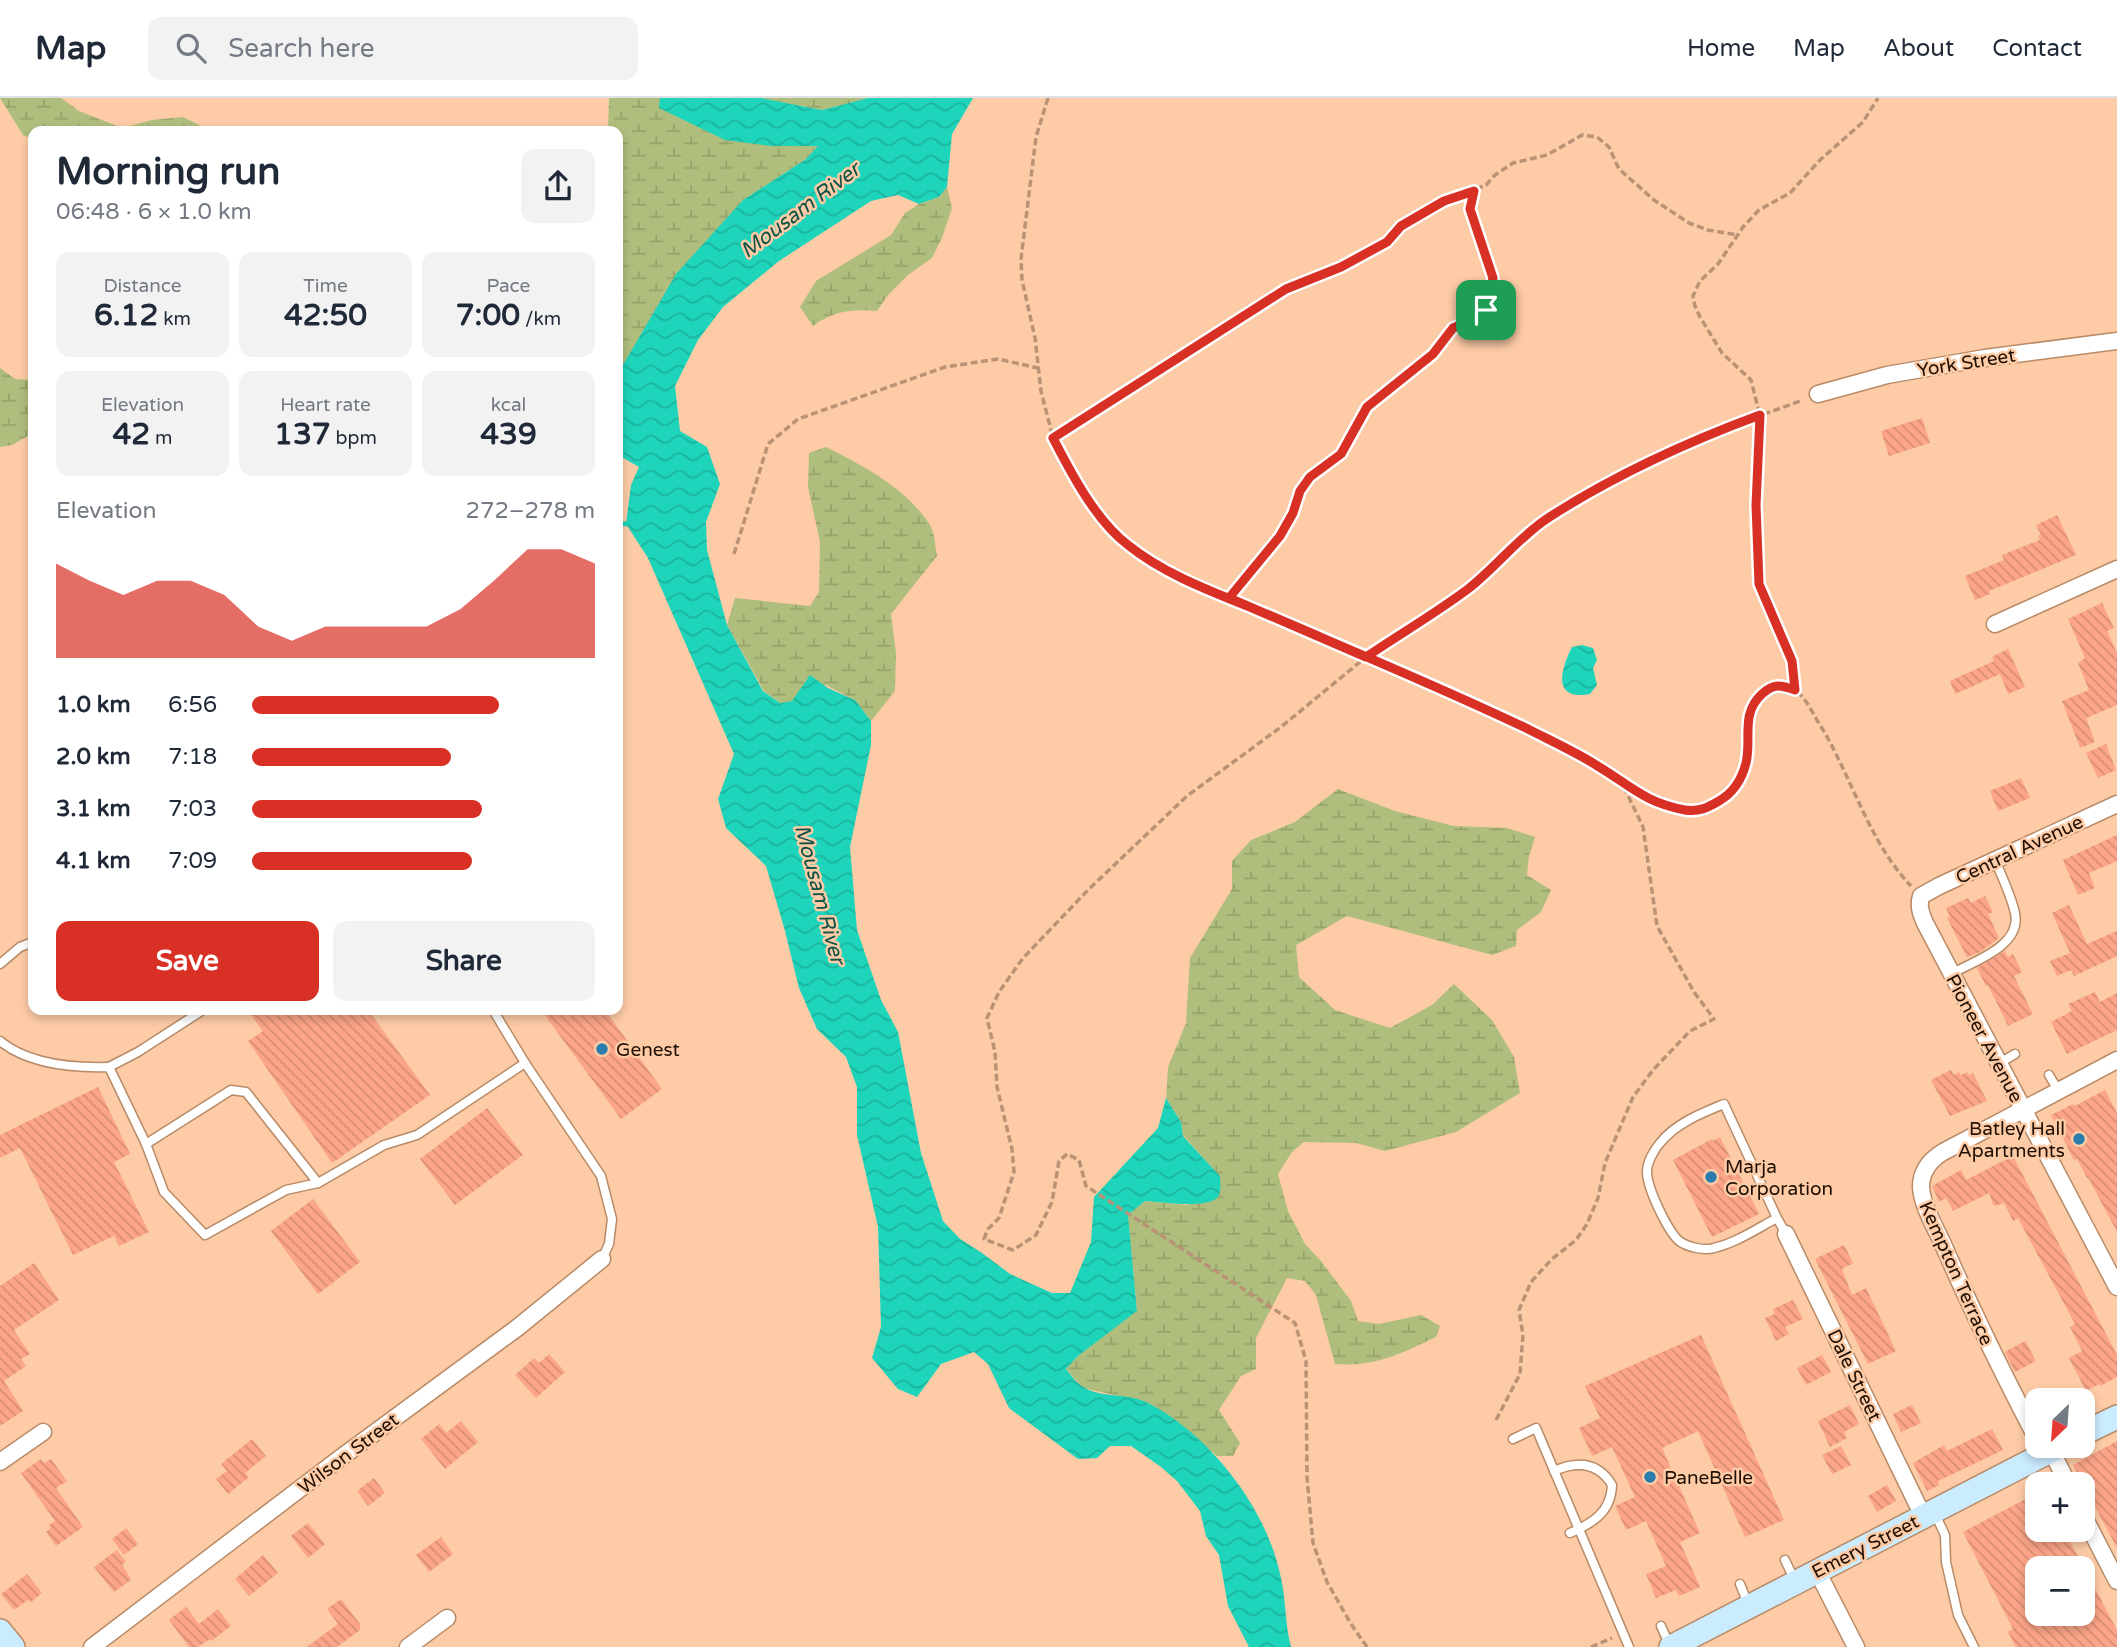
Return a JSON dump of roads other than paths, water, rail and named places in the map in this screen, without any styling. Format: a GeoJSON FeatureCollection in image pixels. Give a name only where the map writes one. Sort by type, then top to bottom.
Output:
{"type":"FeatureCollection","features":[{"type":"Feature","properties":{"kind":"street","name":"York Street"},"geometry":{"type":"LineString","coordinates":[[1818,394],[1887,375],[2117,341]]}},
{"type":"Feature","properties":{"kind":"street"},"geometry":{"type":"LineString","coordinates":[[1995,624],[2115,574]]}},
{"type":"Feature","properties":{"kind":"street","name":"Central Avenue"},"geometry":{"type":"LineString","coordinates":[[1921,896],[2117,804]]}},
{"type":"Feature","properties":{"kind":"street","name":"Pioneer Avenue"},"geometry":{"type":"LineString","coordinates":[[1921,896],[1920,911],[1925,923],[2117,1287]]}},
{"type":"Feature","properties":{"kind":"street","name":"Kempton Terrace"},"geometry":{"type":"LineString","coordinates":[[2025,1407],[1968,1303],[1922,1191],[1923,1176],[1935,1157],[2117,1060]]}},
{"type":"Feature","properties":{"kind":"street","name":"Dale Street"},"geometry":{"type":"LineString","coordinates":[[1786,1234],[1928,1513]]}},
{"type":"Feature","properties":{"kind":"street","name":"Wilson Street"},"geometry":{"type":"LineString","coordinates":[[92,1647],[517,1328],[603,1259]]}},
{"type":"Feature","properties":{"kind":"street"},"geometry":{"type":"LineString","coordinates":[[2095,1428],[2117,1417]]}},
{"type":"Feature","properties":{"kind":"street"},"geometry":{"type":"LineString","coordinates":[[0,1462],[43,1432]]}},
{"type":"Feature","properties":{"kind":"street","name":"Emery Street"},"geometry":{"type":"LineString","coordinates":[[1671,1647],[2027,1458]]}},
{"type":"Feature","properties":{"kind":"street"},"geometry":{"type":"LineString","coordinates":[[2095,1538],[2117,1581]]}},
{"type":"Feature","properties":{"kind":"street"},"geometry":{"type":"LineString","coordinates":[[1816,1571],[1856,1647]]}},
{"type":"Feature","properties":{"kind":"street"},"geometry":{"type":"LineString","coordinates":[[410,1646],[447,1619]]}},
{"type":"Feature","properties":{"kind":"street"},"geometry":{"type":"LineString","coordinates":[[0,1631],[13,1647]]}},
{"type":"Feature","properties":{"kind":"lane"},"geometry":{"type":"LineString","coordinates":[[1951,974],[2001,946],[2011,936],[2015,926],[2015,915],[1996,860]]}},
{"type":"Feature","properties":{"kind":"lane"},"geometry":{"type":"LineString","coordinates":[[0,964],[20,947],[28,944]]}},
{"type":"Feature","properties":{"kind":"lane"},"geometry":{"type":"LineString","coordinates":[[0,1041],[11,1050],[47,1061],[82,1068],[109,1067],[138,1052],[194,1015]]}},
{"type":"Feature","properties":{"kind":"lane"},"geometry":{"type":"LineString","coordinates":[[496,1015],[601,1176],[612,1219],[609,1244],[603,1259]]}},
{"type":"Feature","properties":{"kind":"lane"},"geometry":{"type":"LineString","coordinates":[[1998,1064],[2015,1055]]}},
{"type":"Feature","properties":{"kind":"lane"},"geometry":{"type":"LineString","coordinates":[[109,1067],[146,1144],[164,1192],[205,1235],[286,1190],[318,1183],[384,1145],[417,1135],[525,1063]]}},
{"type":"Feature","properties":{"kind":"lane"},"geometry":{"type":"LineString","coordinates":[[2049,1075],[2058,1090]]}},
{"type":"Feature","properties":{"kind":"lane"},"geometry":{"type":"LineString","coordinates":[[146,1144],[231,1090],[246,1092],[318,1183]]}},
{"type":"Feature","properties":{"kind":"lane"},"geometry":{"type":"LineString","coordinates":[[1777,1218],[1741,1238],[1714,1248],[1701,1248],[1678,1240],[1652,1191],[1647,1169],[1659,1143],[1679,1126],[1724,1104],[1786,1234]]}},
{"type":"Feature","properties":{"kind":"lane"},"geometry":{"type":"LineString","coordinates":[[1513,1439],[1536,1428],[1574,1531],[1629,1647]]}},
{"type":"Feature","properties":{"kind":"lane"},"geometry":{"type":"LineString","coordinates":[[1554,1471],[1581,1464],[1600,1470],[1612,1485],[1612,1495],[1607,1508],[1599,1518],[1574,1531]]}},
{"type":"Feature","properties":{"kind":"lane"},"geometry":{"type":"LineString","coordinates":[[1928,1513],[1944,1535],[1946,1562],[1958,1615],[1974,1647]]}},
{"type":"Feature","properties":{"kind":"lane"},"geometry":{"type":"LineString","coordinates":[[1785,1560],[1795,1582]]}},
{"type":"Feature","properties":{"kind":"lane"},"geometry":{"type":"LineString","coordinates":[[1740,1584],[1749,1606]]}},
{"type":"Feature","properties":{"kind":"lane"},"geometry":{"type":"LineString","coordinates":[[1661,1626],[1671,1647]]}},
{"type":"Feature","properties":{"kind":"water","name":"Mousam River"},"geometry":{"type":"Polygon","coordinates":[[[660,98],[761,98],[822,110],[868,98],[973,98],[952,134],[947,187],[939,197],[919,204],[898,195],[871,201],[779,261],[723,307],[698,340],[675,386],[680,431],[707,447],[720,484],[706,522],[707,550],[727,625],[763,691],[780,703],[792,701],[810,675],[828,688],[855,700],[871,721],[871,745],[850,847],[857,930],[881,1000],[898,1032],[921,1153],[943,1221],[960,1239],[1010,1274],[1052,1293],[1070,1293],[1091,1242],[1094,1197],[1158,1128],[1166,1098],[1181,1122],[1183,1136],[1220,1176],[1220,1193],[1211,1201],[1182,1204],[1145,1201],[1128,1215],[1137,1311],[1078,1356],[1066,1369],[1085,1388],[1141,1400],[1171,1417],[1214,1454],[1232,1476],[1249,1500],[1274,1552],[1283,1586],[1291,1647],[1249,1647],[1228,1606],[1219,1555],[1206,1536],[1200,1511],[1177,1481],[1131,1446],[1110,1446],[1097,1458],[1078,1459],[1009,1408],[988,1364],[974,1352],[941,1364],[917,1397],[898,1389],[872,1358],[881,1327],[878,1227],[857,1135],[857,1087],[846,1057],[817,1029],[799,988],[766,866],[726,828],[718,799],[734,754],[648,558],[626,524],[631,485],[639,467],[623,458],[623,365],[676,274],[743,200],[806,159],[818,146],[771,146],[725,140],[659,108],[660,98]]]}},
{"type":"Feature","properties":{"kind":"water"},"geometry":{"type":"Polygon","coordinates":[[[1582,645],[1593,648],[1597,660],[1593,668],[1597,685],[1590,694],[1578,695],[1569,693],[1562,681],[1572,647],[1582,645]]]}},
{"type":"Feature","properties":{"kind":"place","name":"Genest"},"geometry":{"type":"Point","coordinates":[602,1049]}},
{"type":"Feature","properties":{"kind":"place","name":"Batley Hall Apartments"},"geometry":{"type":"Point","coordinates":[2079,1139]}},
{"type":"Feature","properties":{"kind":"place","name":"Marja Corporation"},"geometry":{"type":"Point","coordinates":[1711,1177]}},
{"type":"Feature","properties":{"kind":"place","name":"PaneBelle"},"geometry":{"type":"Point","coordinates":[1650,1477]}}]}
